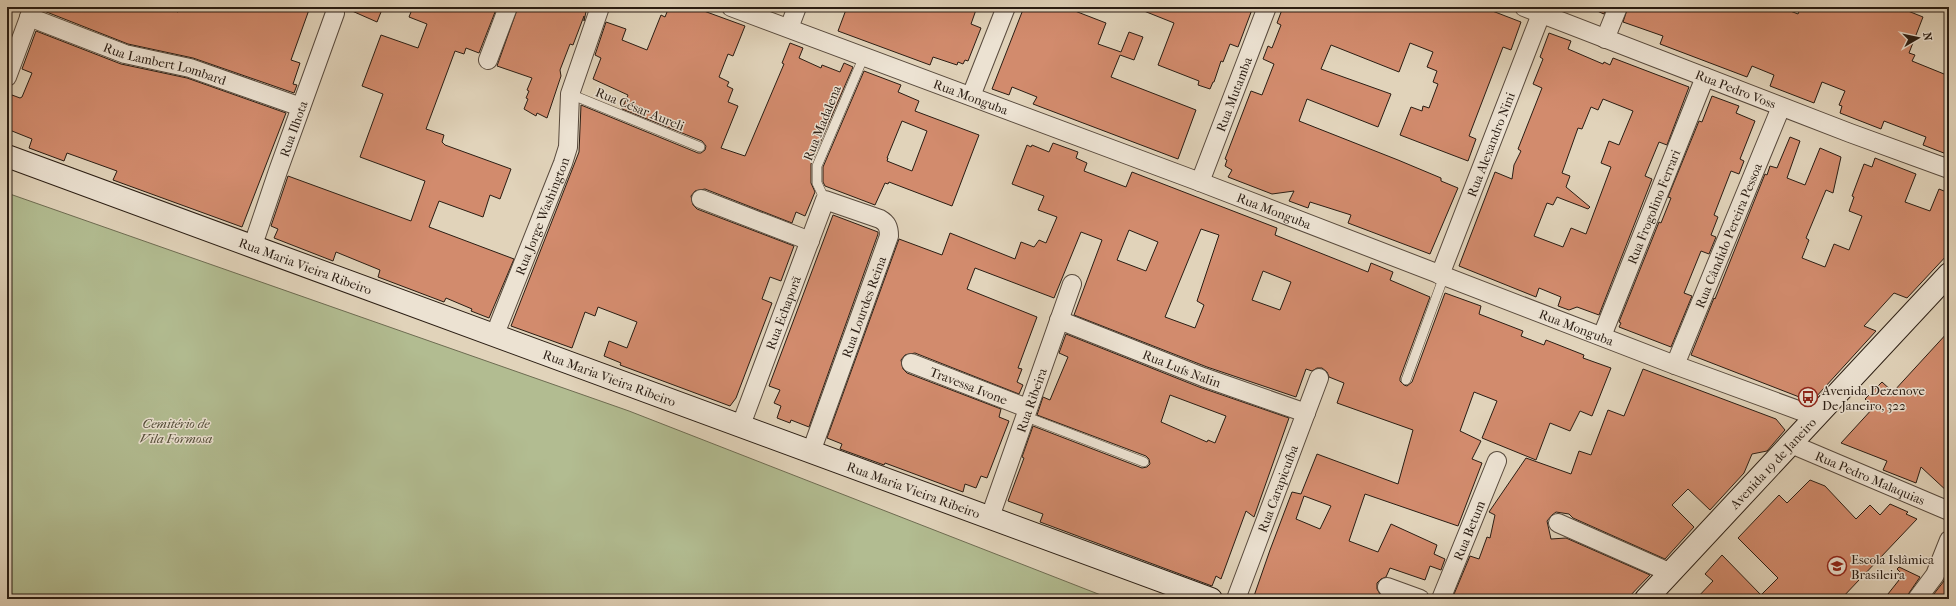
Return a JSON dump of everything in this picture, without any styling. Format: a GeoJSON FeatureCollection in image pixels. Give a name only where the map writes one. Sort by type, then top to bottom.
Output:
{"type":"FeatureCollection","features":[{"type":"Feature","properties":{"kind":"street"},"geometry":{"type":"LineString","coordinates":[[488,60],[508,7]]}},
{"type":"Feature","properties":{"kind":"street","name":"Rua Jorge Washington"},"geometry":{"type":"LineString","coordinates":[[495,334],[563,163],[569,140],[570,94],[600,7]]}},
{"type":"Feature","properties":{"kind":"street","name":"Rua Monguba"},"geometry":{"type":"LineString","coordinates":[[731,7],[1200,182],[1675,365],[1817,417]]}},
{"type":"Feature","properties":{"kind":"street"},"geometry":{"type":"LineString","coordinates":[[789,28],[797,7]]}},
{"type":"Feature","properties":{"kind":"street"},"geometry":{"type":"LineString","coordinates":[[971,96],[1006,7]]}},
{"type":"Feature","properties":{"kind":"street","name":"Rua Mutamba"},"geometry":{"type":"LineString","coordinates":[[1200,182],[1267,7]]}},
{"type":"Feature","properties":{"kind":"street","name":"Rua Pedro Voss"},"geometry":{"type":"LineString","coordinates":[[1524,7],[1781,107],[1949,169]]}},
{"type":"Feature","properties":{"kind":"street"},"geometry":{"type":"LineString","coordinates":[[1605,39],[1618,7]]}},
{"type":"Feature","properties":{"kind":"street"},"geometry":{"type":"LineString","coordinates":[[7,77],[12,50],[31,12]]}},
{"type":"Feature","properties":{"kind":"street","name":"Rua Lambert Lombard"},"geometry":{"type":"LineString","coordinates":[[31,12],[124,54],[190,68],[301,107]]}},
{"type":"Feature","properties":{"kind":"street","name":"Rua Ilhota"},"geometry":{"type":"LineString","coordinates":[[253,245],[335,13]]}},
{"type":"Feature","properties":{"kind":"street","name":"Rua Alexandro Nini"},"geometry":{"type":"LineString","coordinates":[[1442,275],[1541,14]]}},
{"type":"Feature","properties":{"kind":"street","name":"Rua Frogolino Ferrari"},"geometry":{"type":"LineString","coordinates":[[1602,336],[1705,77]]}},
{"type":"Feature","properties":{"kind":"street","name":"Rua Cândido Pereira Pessoa"},"geometry":{"type":"LineString","coordinates":[[1675,365],[1781,107]]}},
{"type":"Feature","properties":{"kind":"street","name":"Rua Maria Vieira Ribeiro"},"geometry":{"type":"LineString","coordinates":[[7,156],[495,334],[1211,599]]}},
{"type":"Feature","properties":{"kind":"street"},"geometry":{"type":"LineString","coordinates":[[701,199],[810,242]]}},
{"type":"Feature","properties":{"kind":"street","name":"Rua Echaporã"},"geometry":{"type":"LineString","coordinates":[[740,425],[825,200]]}},
{"type":"Feature","properties":{"kind":"street","name":"Rua Lourdes Reina"},"geometry":{"type":"LineString","coordinates":[[811,452],[889,236],[889,229],[886,223],[880,219],[825,200]]}},
{"type":"Feature","properties":{"kind":"street","name":"Avenida 19 de Janeiro"},"geometry":{"type":"LineString","coordinates":[[1646,599],[1949,274]]}},
{"type":"Feature","properties":{"kind":"street","name":"Rua Ribeira"},"geometry":{"type":"LineString","coordinates":[[990,517],[1072,284]]}},
{"type":"Feature","properties":{"kind":"street","name":"Rua Luís Nalin"},"geometry":{"type":"LineString","coordinates":[[1059,320],[1203,377],[1306,413]]}},
{"type":"Feature","properties":{"kind":"street","name":"Travessa Ivone"},"geometry":{"type":"LineString","coordinates":[[911,363],[1026,412]]}},
{"type":"Feature","properties":{"kind":"street","name":"Rua Carapicuíba"},"geometry":{"type":"LineString","coordinates":[[1236,599],[1319,378]]}},
{"type":"Feature","properties":{"kind":"street","name":"Rua Pedro Malaquias"},"geometry":{"type":"LineString","coordinates":[[1791,444],[1949,511]]}},
{"type":"Feature","properties":{"kind":"street","name":"Rua Betum"},"geometry":{"type":"LineString","coordinates":[[1441,599],[1497,461]]}},
{"type":"Feature","properties":{"kind":"street"},"geometry":{"type":"LineString","coordinates":[[1558,523],[1671,573]]}},
{"type":"Feature","properties":{"kind":"street"},"geometry":{"type":"LineString","coordinates":[[1917,599],[1935,575],[1949,540]]}},
{"type":"Feature","properties":{"kind":"street"},"geometry":{"type":"LineString","coordinates":[[1387,587],[1420,599]]}},
{"type":"Feature","properties":{"kind":"lane","name":"Rua Madalena"},"geometry":{"type":"LineString","coordinates":[[825,200],[817,183],[817,166],[864,56]]}},
{"type":"Feature","properties":{"kind":"lane","name":"Rua César Aureli"},"geometry":{"type":"LineString","coordinates":[[570,94],[700,147]]}},
{"type":"Feature","properties":{"kind":"lane"},"geometry":{"type":"LineString","coordinates":[[1406,380],[1442,275]]}},
{"type":"Feature","properties":{"kind":"lane"},"geometry":{"type":"LineString","coordinates":[[1026,412],[1144,462]]}},
{"type":"Feature","properties":{"kind":"green space","name":"Cemitério de Vila Formosa"},"geometry":{"type":"Polygon","coordinates":[[[7,193],[629,411],[1111,599],[7,599],[7,193]]]}},
{"type":"Feature","properties":{"kind":"building"},"geometry":{"type":"Polygon","coordinates":[[[45,7],[163,7],[178,12],[180,7],[310,7],[291,60],[300,63],[293,84],[297,85],[294,93],[193,58],[128,44],[44,11],[45,7]]]}},
{"type":"Feature","properties":{"kind":"building"},"geometry":{"type":"Polygon","coordinates":[[[343,7],[383,7],[377,22],[343,7]]]}},
{"type":"Feature","properties":{"kind":"building"},"geometry":{"type":"Polygon","coordinates":[[[413,7],[497,7],[479,53],[466,48],[464,54],[455,51],[426,129],[444,135],[442,142],[445,145],[511,169],[500,199],[490,195],[483,217],[439,201],[429,227],[514,259],[489,318],[471,311],[472,309],[446,298],[444,302],[378,277],[380,270],[336,252],[333,261],[274,238],[278,229],[271,226],[288,176],[411,221],[425,181],[360,157],[383,94],[362,86],[381,35],[418,48],[427,24],[409,17],[413,7]]]}},
{"type":"Feature","properties":{"kind":"building"},"geometry":{"type":"Polygon","coordinates":[[[518,7],[587,7],[584,21],[584,16],[573,45],[570,44],[560,70],[561,76],[547,118],[537,113],[536,116],[524,109],[528,99],[526,98],[529,91],[527,90],[532,78],[497,66],[518,7]]]}},
{"type":"Feature","properties":{"kind":"building"},"geometry":{"type":"Polygon","coordinates":[[[669,7],[693,7],[745,26],[733,56],[728,54],[719,77],[729,82],[727,86],[733,89],[728,102],[738,106],[721,148],[745,156],[784,64],[782,63],[790,43],[803,48],[799,58],[821,68],[822,65],[840,72],[844,63],[853,67],[811,164],[811,183],[815,192],[805,216],[796,212],[792,223],[705,189],[695,191],[691,196],[693,205],[697,209],[794,246],[781,281],[770,277],[762,299],[772,303],[736,398],[730,406],[620,365],[621,363],[604,356],[609,341],[627,348],[637,322],[598,307],[595,316],[585,312],[572,348],[511,326],[579,152],[581,105],[698,153],[705,150],[706,146],[702,141],[622,109],[628,95],[593,79],[601,58],[595,55],[606,22],[626,29],[622,40],[647,50],[661,15],[665,17],[669,7]]]}},
{"type":"Feature","properties":{"kind":"building"},"geometry":{"type":"Polygon","coordinates":[[[847,7],[977,7],[971,24],[981,28],[968,61],[965,60],[963,64],[958,62],[957,65],[933,57],[930,65],[838,31],[847,7]]]}},
{"type":"Feature","properties":{"kind":"building"},"geometry":{"type":"Polygon","coordinates":[[[1024,7],[1077,7],[1075,11],[1106,23],[1098,44],[1121,52],[1129,32],[1143,37],[1134,60],[1120,55],[1111,77],[1196,110],[1178,159],[1033,104],[1037,97],[1012,87],[1009,95],[992,89],[1024,7]]]}},
{"type":"Feature","properties":{"kind":"building"},"geometry":{"type":"Polygon","coordinates":[[[1134,7],[1253,7],[1238,47],[1230,44],[1223,62],[1221,61],[1210,89],[1198,85],[1199,81],[1158,65],[1174,23],[1134,7]]]}},
{"type":"Feature","properties":{"kind":"building"},"geometry":{"type":"Polygon","coordinates":[[[1283,7],[1482,7],[1521,22],[1511,50],[1503,47],[1469,136],[1476,139],[1468,161],[1400,135],[1411,107],[1422,111],[1423,106],[1429,108],[1438,84],[1433,82],[1437,71],[1427,67],[1433,52],[1410,43],[1399,72],[1331,45],[1321,69],[1391,94],[1378,127],[1307,99],[1299,121],[1441,178],[1441,181],[1458,188],[1430,254],[1348,223],[1351,215],[1310,202],[1308,208],[1289,201],[1294,191],[1272,194],[1228,177],[1232,170],[1225,166],[1227,160],[1225,159],[1251,91],[1262,95],[1274,64],[1263,59],[1268,46],[1272,48],[1281,25],[1277,23],[1283,7]]]}},
{"type":"Feature","properties":{"kind":"building"},"geometry":{"type":"Polygon","coordinates":[[[1588,7],[1607,7],[1604,14],[1588,7]]]}},
{"type":"Feature","properties":{"kind":"building"},"geometry":{"type":"Polygon","coordinates":[[[1628,7],[1780,7],[1798,14],[1801,7],[1898,7],[1923,17],[1909,53],[1915,55],[1912,61],[1949,76],[1949,155],[1923,145],[1926,137],[1884,121],[1881,129],[1840,113],[1842,106],[1839,105],[1845,91],[1822,82],[1814,103],[1770,86],[1774,75],[1752,66],[1747,77],[1660,44],[1663,36],[1623,22],[1628,7]]]}},
{"type":"Feature","properties":{"kind":"building"},"geometry":{"type":"Polygon","coordinates":[[[36,31],[121,64],[187,78],[286,113],[242,227],[113,180],[117,171],[67,153],[64,161],[29,148],[32,139],[7,129],[7,111],[12,95],[20,98],[22,97],[32,73],[22,69],[36,31]]]}},
{"type":"Feature","properties":{"kind":"building"},"geometry":{"type":"Polygon","coordinates":[[[1549,33],[1571,41],[1568,49],[1603,64],[1604,62],[1610,65],[1613,58],[1689,87],[1667,145],[1659,142],[1645,176],[1652,179],[1599,315],[1577,307],[1569,310],[1558,306],[1561,297],[1539,288],[1536,297],[1459,266],[1495,172],[1512,179],[1514,165],[1521,151],[1518,149],[1542,88],[1533,84],[1543,59],[1540,57],[1549,33]],[[1603,99],[1598,110],[1591,107],[1582,129],[1578,128],[1562,173],[1570,176],[1566,187],[1590,207],[1588,209],[1557,197],[1553,205],[1547,203],[1534,236],[1563,247],[1571,228],[1586,234],[1611,167],[1601,163],[1609,141],[1619,145],[1633,111],[1603,99]]]}},
{"type":"Feature","properties":{"kind":"building"},"geometry":{"type":"Polygon","coordinates":[[[864,71],[901,85],[898,92],[919,101],[915,111],[979,135],[952,206],[889,182],[888,184],[885,183],[875,205],[825,186],[823,182],[823,167],[864,71]],[[902,121],[887,161],[912,171],[927,131],[902,121]]]}},
{"type":"Feature","properties":{"kind":"building"},"geometry":{"type":"Polygon","coordinates":[[[1712,96],[1739,106],[1736,113],[1755,121],[1740,159],[1744,161],[1739,174],[1731,171],[1714,215],[1718,217],[1711,235],[1716,237],[1709,254],[1701,251],[1684,293],[1692,296],[1671,347],[1619,327],[1621,323],[1619,322],[1659,222],[1661,223],[1671,198],[1668,197],[1699,121],[1702,122],[1712,96]]]}},
{"type":"Feature","properties":{"kind":"building"},"geometry":{"type":"Polygon","coordinates":[[[1790,137],[1800,141],[1787,178],[1805,185],[1820,148],[1841,157],[1833,193],[1826,190],[1806,238],[1809,240],[1802,258],[1825,267],[1834,244],[1849,250],[1862,216],[1849,211],[1854,197],[1852,196],[1864,164],[1872,167],[1875,158],[1916,174],[1905,202],[1930,211],[1939,189],[1949,193],[1949,253],[1907,298],[1894,293],[1864,326],[1876,331],[1815,398],[1807,400],[1691,355],[1765,174],[1767,175],[1770,166],[1777,168],[1790,137]]]}},
{"type":"Feature","properties":{"kind":"building"},"geometry":{"type":"Polygon","coordinates":[[[1053,143],[1078,152],[1076,158],[1087,163],[1084,171],[1126,187],[1132,172],[1277,228],[1275,235],[1368,272],[1371,263],[1393,272],[1390,280],[1430,297],[1400,378],[1400,381],[1404,385],[1407,386],[1412,382],[1445,293],[1481,306],[1479,314],[1523,331],[1521,336],[1544,345],[1546,340],[1584,355],[1583,358],[1611,368],[1592,416],[1580,411],[1570,431],[1550,423],[1536,460],[1482,438],[1497,401],[1474,392],[1460,431],[1481,441],[1472,459],[1482,463],[1458,526],[1365,494],[1349,541],[1378,552],[1391,524],[1437,545],[1434,554],[1445,559],[1441,570],[1430,566],[1425,580],[1390,568],[1386,577],[1377,583],[1377,589],[1380,594],[1378,599],[1262,599],[1254,596],[1292,492],[1301,494],[1317,454],[1398,484],[1413,430],[1337,403],[1344,383],[1329,377],[1327,372],[1322,368],[1317,368],[1312,371],[1306,369],[1296,397],[1207,367],[1074,315],[1102,240],[1081,232],[1054,298],[975,268],[967,289],[1037,317],[1018,368],[1022,369],[1017,382],[1023,385],[1019,394],[915,353],[905,355],[901,360],[903,369],[907,373],[1001,409],[999,417],[1009,421],[987,478],[981,476],[976,488],[965,484],[963,492],[885,463],[884,465],[840,449],[842,444],[827,438],[899,239],[942,255],[950,233],[1015,259],[1021,242],[1034,247],[1039,240],[1046,243],[1057,217],[1038,210],[1044,196],[1012,184],[1027,145],[1031,147],[1032,145],[1049,152],[1053,143]],[[1201,229],[1165,317],[1195,328],[1204,305],[1197,301],[1219,235],[1201,229]],[[1129,230],[1117,260],[1146,271],[1158,242],[1129,230]],[[1263,271],[1252,300],[1280,310],[1291,282],[1263,271]],[[1304,496],[1296,519],[1320,529],[1331,506],[1304,496]]]}},
{"type":"Feature","properties":{"kind":"building"},"geometry":{"type":"Polygon","coordinates":[[[833,215],[878,232],[878,234],[809,427],[791,420],[790,423],[777,418],[781,406],[774,403],[780,390],[769,386],[833,215]]]}},
{"type":"Feature","properties":{"kind":"building"},"geometry":{"type":"Polygon","coordinates":[[[1949,331],[1949,493],[1921,467],[1916,483],[1883,470],[1887,461],[1841,443],[1874,407],[1865,399],[1882,382],[1893,392],[1949,331]]]}},
{"type":"Feature","properties":{"kind":"building"},"geometry":{"type":"Polygon","coordinates":[[[1066,334],[1199,387],[1289,418],[1254,517],[1246,511],[1221,579],[1216,576],[1212,586],[1040,522],[1043,514],[1008,501],[1024,458],[1022,457],[1033,426],[1142,468],[1147,467],[1150,464],[1149,459],[1146,456],[1037,415],[1043,397],[1050,400],[1068,357],[1059,353],[1066,334]],[[1170,395],[1161,422],[1207,442],[1208,440],[1215,443],[1226,416],[1170,395]]]}},
{"type":"Feature","properties":{"kind":"building"},"geometry":{"type":"Polygon","coordinates":[[[1643,369],[1776,419],[1785,430],[1767,451],[1752,454],[1744,473],[1710,510],[1688,489],[1672,505],[1694,527],[1665,559],[1573,518],[1569,514],[1556,512],[1552,515],[1547,521],[1551,539],[1566,538],[1650,575],[1627,599],[1452,599],[1470,556],[1479,559],[1487,537],[1490,538],[1495,515],[1489,512],[1526,458],[1571,474],[1579,451],[1591,455],[1608,410],[1624,416],[1643,369]]]}},
{"type":"Feature","properties":{"kind":"building","name":"Escola Islâmica Brasileira"},"geometry":{"type":"Polygon","coordinates":[[[1810,480],[1825,486],[1856,519],[1870,505],[1880,515],[1890,504],[1908,512],[1906,514],[1917,519],[1841,599],[1696,599],[1713,581],[1705,574],[1722,555],[1761,595],[1778,578],[1738,538],[1779,495],[1787,503],[1810,480]]]}},
{"type":"Feature","properties":{"kind":"building"},"geometry":{"type":"Polygon","coordinates":[[[1899,567],[1920,577],[1909,593],[1907,599],[1884,599],[1903,575],[1897,569],[1899,567]]]}},
{"type":"Feature","properties":{"kind":"building"},"geometry":{"type":"Polygon","coordinates":[[[1949,568],[1949,599],[1930,599],[1944,581],[1949,568]]]}},
{"type":"Feature","properties":{"kind":"place","name":"Avenida Dezenove De Janeiro, 322"},"geometry":{"type":"Point","coordinates":[1808,397]}},
{"type":"Feature","properties":{"kind":"place","name":"Escola Islâmica Brasileira"},"geometry":{"type":"Point","coordinates":[1837,566]}}]}
